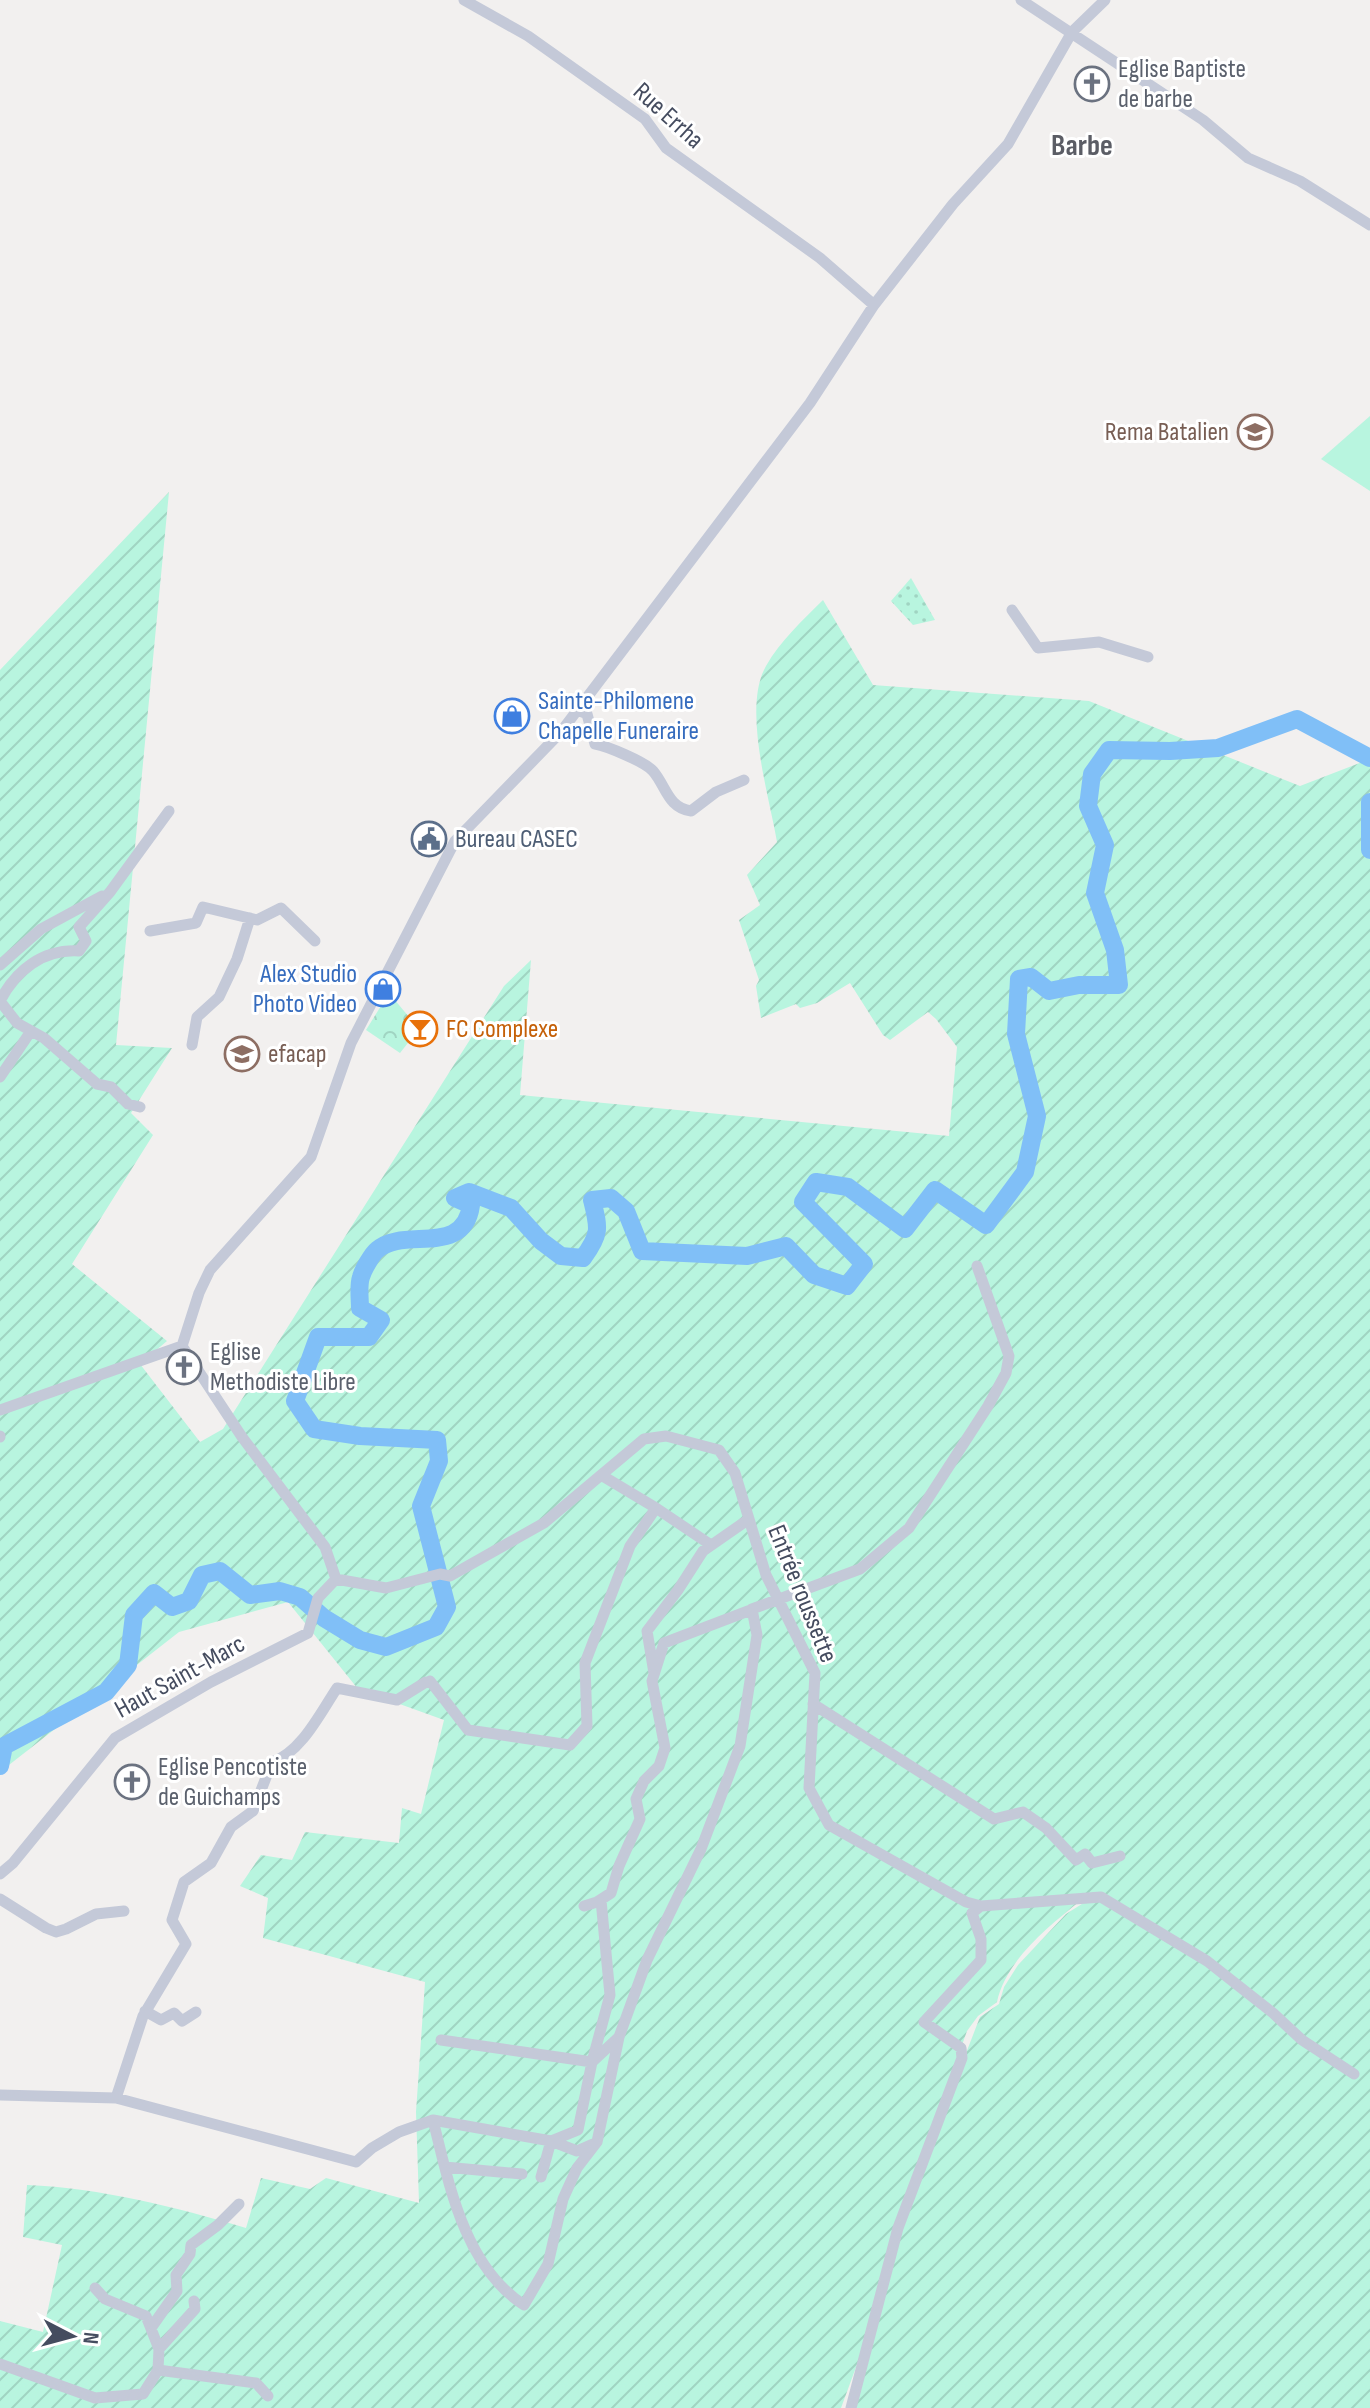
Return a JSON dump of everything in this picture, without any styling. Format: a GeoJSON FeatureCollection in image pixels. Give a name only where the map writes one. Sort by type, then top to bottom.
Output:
{"type":"FeatureCollection","features":[{"type":"Feature","properties":{"kind":"street","name":"Rue Errha"},"geometry":{"type":"LineString","coordinates":[[464,0],[528,36],[645,119],[666,148],[820,258],[874,305]]}},
{"type":"Feature","properties":{"kind":"street"},"geometry":{"type":"LineString","coordinates":[[1021,0],[1203,120],[1248,158],[1300,181],[1370,225]]}},
{"type":"Feature","properties":{"kind":"street"},"geometry":{"type":"LineString","coordinates":[[182,1346],[210,1270],[311,1157],[351,1043],[455,841],[560,733],[810,403],[874,305],[953,204],[1008,144],[1072,32],[1105,0]]}},
{"type":"Feature","properties":{"kind":"street"},"geometry":{"type":"LineString","coordinates":[[1012,610],[1038,648],[1099,642],[1148,657]]}},
{"type":"Feature","properties":{"kind":"street"},"geometry":{"type":"LineString","coordinates":[[577,710],[587,714],[595,744],[622,753],[652,769],[674,805],[681,810],[691,811],[716,792],[744,780]]}},
{"type":"Feature","properties":{"kind":"street"},"geometry":{"type":"LineString","coordinates":[[140,1107],[128,1104],[111,1087],[97,1084],[44,1038],[17,1023],[0,1001],[9,983],[50,952],[79,951],[86,941],[79,927],[110,892],[169,811]]}},
{"type":"Feature","properties":{"kind":"street"},"geometry":{"type":"LineString","coordinates":[[0,965],[41,929],[110,892]]}},
{"type":"Feature","properties":{"kind":"street"},"geometry":{"type":"LineString","coordinates":[[150,931],[196,923],[203,907],[257,920],[281,908],[315,941]]}},
{"type":"Feature","properties":{"kind":"street"},"geometry":{"type":"LineString","coordinates":[[192,1045],[197,1017],[219,997],[237,959],[250,918]]}},
{"type":"Feature","properties":{"kind":"street"},"geometry":{"type":"LineString","coordinates":[[0,1077],[31,1031]]}},
{"type":"Feature","properties":{"kind":"street"},"geometry":{"type":"LineString","coordinates":[[584,1906],[611,1893],[619,1866],[640,1819],[636,1799],[644,1781],[659,1766],[665,1748],[652,1681],[664,1643],[860,1569],[909,1528],[988,1406],[1006,1373],[1009,1356],[977,1266]]}},
{"type":"Feature","properties":{"kind":"street"},"geometry":{"type":"LineString","coordinates":[[0,1410],[182,1346]]}},
{"type":"Feature","properties":{"kind":"street"},"geometry":{"type":"LineString","coordinates":[[182,1346],[242,1437],[325,1547],[336,1579]]}},
{"type":"Feature","properties":{"kind":"street","name":"Entrée roussette"},"geometry":{"type":"LineString","coordinates":[[336,1579],[386,1588],[440,1574],[450,1576],[544,1523],[644,1439],[666,1436],[719,1450],[735,1473],[766,1575],[815,1673],[809,1788],[829,1825],[966,1902],[981,1906],[1101,1897],[1207,1961],[1302,2040],[1354,2074]]}},
{"type":"Feature","properties":{"kind":"street"},"geometry":{"type":"LineString","coordinates":[[601,1475],[711,1545]]}},
{"type":"Feature","properties":{"kind":"street"},"geometry":{"type":"LineString","coordinates":[[116,2098],[145,2011],[186,1944],[172,1920],[184,1882],[211,1863],[231,1827],[253,1811],[272,1762],[284,1759],[337,1688],[397,1700],[428,1681],[468,1730],[570,1745],[587,1726],[585,1663],[630,1546],[656,1508]]}},
{"type":"Feature","properties":{"kind":"street"},"geometry":{"type":"LineString","coordinates":[[654,1676],[647,1631],[703,1551],[749,1519]]}},
{"type":"Feature","properties":{"kind":"street","name":"Haut Saint-Marc"},"geometry":{"type":"LineString","coordinates":[[0,1874],[13,1863],[115,1738],[211,1682],[308,1633],[318,1598],[336,1579]]}},
{"type":"Feature","properties":{"kind":"street"},"geometry":{"type":"LineString","coordinates":[[433,2120],[453,2201],[481,2261],[510,2296],[524,2305],[548,2264],[563,2199],[577,2168],[597,2142],[619,2037],[647,1960],[701,1849],[740,1746],[757,1635],[752,1609],[756,1608]]}},
{"type":"Feature","properties":{"kind":"street"},"geometry":{"type":"LineString","coordinates":[[813,1704],[994,1819],[1023,1812],[1046,1828],[1076,1860],[1085,1854],[1092,1863],[1120,1856]]}},
{"type":"Feature","properties":{"kind":"street"},"geometry":{"type":"LineString","coordinates":[[0,1899],[56,1932],[96,1914],[124,1911]]}},
{"type":"Feature","properties":{"kind":"street"},"geometry":{"type":"LineString","coordinates":[[551,2141],[578,2130],[610,1995],[601,1900]]}},
{"type":"Feature","properties":{"kind":"street"},"geometry":{"type":"LineString","coordinates":[[851,2408],[898,2228],[962,2058],[961,2048],[924,2022],[981,1960],[981,1939],[972,1913],[981,1906]]}},
{"type":"Feature","properties":{"kind":"street"},"geometry":{"type":"LineString","coordinates":[[145,2011],[161,2020],[174,2013],[182,2021],[196,2012]]}},
{"type":"Feature","properties":{"kind":"street"},"geometry":{"type":"LineString","coordinates":[[592,2062],[619,2037]]}},
{"type":"Feature","properties":{"kind":"street"},"geometry":{"type":"LineString","coordinates":[[441,2040],[592,2062]]}},
{"type":"Feature","properties":{"kind":"street"},"geometry":{"type":"LineString","coordinates":[[0,2095],[116,2098],[356,2162],[399,2132],[433,2120],[551,2141],[577,2151],[597,2142]]}},
{"type":"Feature","properties":{"kind":"street"},"geometry":{"type":"LineString","coordinates":[[541,2177],[551,2141]]}},
{"type":"Feature","properties":{"kind":"street"},"geometry":{"type":"LineString","coordinates":[[445,2167],[522,2174]]}},
{"type":"Feature","properties":{"kind":"street"},"geometry":{"type":"LineString","coordinates":[[151,2328],[177,2291],[176,2275],[190,2254],[191,2245],[239,2204]]}},
{"type":"Feature","properties":{"kind":"street"},"geometry":{"type":"LineString","coordinates":[[0,2364],[95,2398],[143,2394],[158,2370],[159,2349],[146,2316],[105,2299],[95,2288]]}},
{"type":"Feature","properties":{"kind":"street"},"geometry":{"type":"LineString","coordinates":[[159,2349],[195,2309],[194,2301]]}},
{"type":"Feature","properties":{"kind":"street"},"geometry":{"type":"LineString","coordinates":[[158,2370],[256,2383],[268,2396]]}},
{"type":"Feature","properties":{"kind":"green space"},"geometry":{"type":"Polygon","coordinates":[[[1370,416],[1370,491],[1321,459],[1370,416]]]}},
{"type":"Feature","properties":{"kind":"green space"},"geometry":{"type":"Polygon","coordinates":[[[169,492],[116,1045],[172,1048],[131,1113],[153,1135],[72,1264],[167,1341],[140,1364],[200,1442],[223,1429],[504,986],[531,960],[520,1095],[949,1136],[957,1047],[928,1012],[890,1040],[883,1035],[850,983],[817,1003],[800,1008],[796,1004],[761,1018],[756,986],[759,980],[739,920],[760,905],[747,875],[777,842],[757,728],[759,684],[778,648],[823,600],[873,685],[1089,701],[1300,786],[1370,759],[1370,2408],[854,2408],[913,2190],[980,2017],[999,2004],[1004,1987],[1018,1965],[1066,1914],[1085,1902],[1080,1901],[1055,1922],[1019,1958],[1009,1972],[997,2002],[978,2016],[967,2031],[893,2238],[869,2332],[841,2408],[0,2408],[0,2321],[43,2332],[62,2245],[23,2237],[27,2185],[82,2190],[138,2200],[246,2228],[261,2178],[310,2189],[326,2178],[419,2203],[416,2112],[425,1982],[263,1938],[268,1898],[240,1886],[261,1855],[292,1860],[305,1832],[399,1843],[402,1808],[421,1814],[444,1720],[358,1689],[288,1602],[179,1632],[0,1772],[0,670],[169,492]]]}},
{"type":"Feature","properties":{"kind":"green space"},"geometry":{"type":"Polygon","coordinates":[[[911,578],[935,620],[913,625],[891,601],[911,578]]]}},
{"type":"Feature","properties":{"kind":"green space"},"geometry":{"type":"Polygon","coordinates":[[[389,993],[419,1029],[400,1053],[366,1030],[389,993]]]}},
{"type":"Feature","properties":{"kind":"waterway"},"geometry":{"type":"LineString","coordinates":[[0,1766],[4,1746],[106,1692],[128,1665],[134,1615],[154,1593],[172,1607],[189,1601],[202,1575],[220,1571],[250,1595],[280,1591],[300,1597],[324,1618],[360,1640],[386,1647],[436,1627],[447,1607],[421,1506],[439,1461],[437,1440],[360,1436],[314,1429],[295,1401],[318,1337],[369,1337],[381,1320],[360,1308],[361,1277],[377,1250],[389,1243],[445,1236],[457,1231],[466,1221],[471,1205],[455,1198],[469,1192],[511,1208],[541,1241],[561,1256],[583,1258],[597,1230],[592,1200],[611,1198],[626,1211],[642,1251],[747,1256],[786,1246],[814,1275],[847,1286],[864,1264],[803,1202],[816,1182],[848,1187],[905,1229],[935,1190],[986,1225],[1025,1172],[1037,1116],[1016,1034],[1019,979],[1031,977],[1049,991],[1079,985],[1119,985],[1115,950],[1095,893],[1105,845],[1088,806],[1092,774],[1109,750],[1218,748],[1297,719],[1370,758]]}},
{"type":"Feature","properties":{"kind":"waterway"},"geometry":{"type":"LineString","coordinates":[[1370,802],[1370,850]]}},
{"type":"Feature","properties":{"kind":"place","name":"Eglise Baptiste de barbe"},"geometry":{"type":"Point","coordinates":[1092,84]}},
{"type":"Feature","properties":{"kind":"place","name":"Rema Batalien"},"geometry":{"type":"Point","coordinates":[1255,432]}},
{"type":"Feature","properties":{"kind":"place","name":"Sainte-Philomene Chapelle Funeraire"},"geometry":{"type":"Point","coordinates":[512,716]}},
{"type":"Feature","properties":{"kind":"place","name":"Bureau CASEC"},"geometry":{"type":"Point","coordinates":[429,839]}},
{"type":"Feature","properties":{"kind":"place","name":"Alex Studio Photo Video"},"geometry":{"type":"Point","coordinates":[383,989]}},
{"type":"Feature","properties":{"kind":"place","name":"FC Complexe"},"geometry":{"type":"Point","coordinates":[420,1029]}},
{"type":"Feature","properties":{"kind":"place","name":"efacap"},"geometry":{"type":"Point","coordinates":[242,1054]}},
{"type":"Feature","properties":{"kind":"place","name":"Eglise Methodiste Libre"},"geometry":{"type":"Point","coordinates":[184,1367]}},
{"type":"Feature","properties":{"kind":"place","name":"Eglise Pencotiste de Guichamps"},"geometry":{"type":"Point","coordinates":[132,1782]}},
{"type":"Feature","properties":{"kind":"district","name":"Barbe"},"geometry":{"type":"Point","coordinates":[1082,146]}}]}
